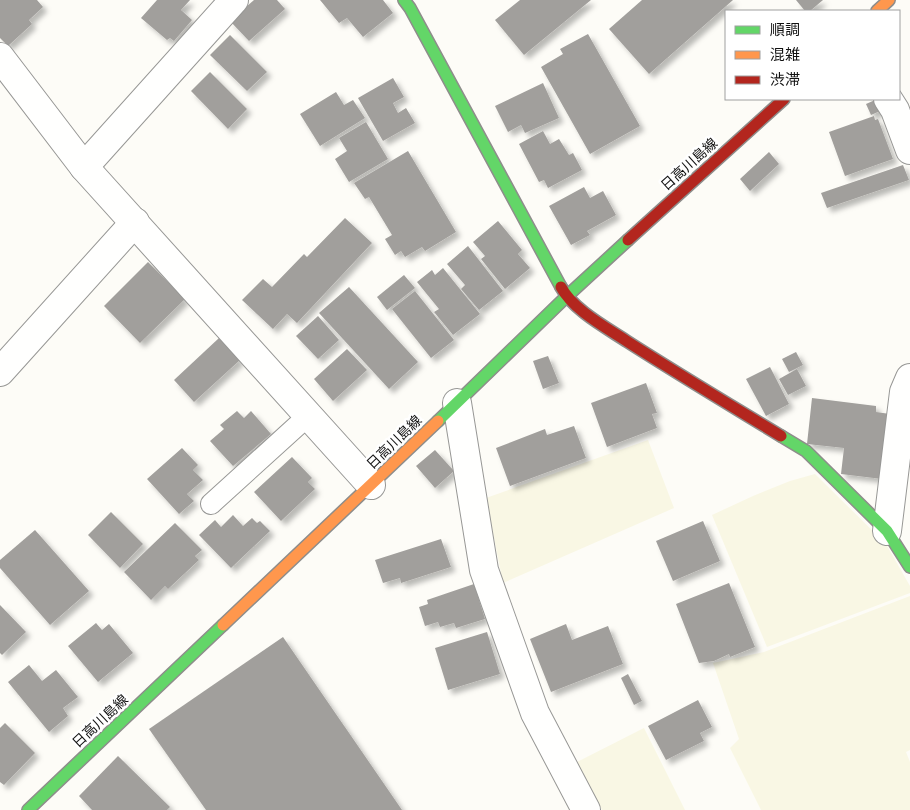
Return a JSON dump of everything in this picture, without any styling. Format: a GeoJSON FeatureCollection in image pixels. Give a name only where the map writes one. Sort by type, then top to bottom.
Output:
{"type":"FeatureCollection","features":[{"type":"Feature","properties":{"kind":"main road"},"geometry":{"type":"LineString","coordinates":[[404,0],[420,26],[566,297],[595,320],[655,360],[806,451],[887,531],[910,566]]}},
{"type":"Feature","properties":{"kind":"main road"},"geometry":{"type":"LineString","coordinates":[[879,10],[889,0]]}},
{"type":"Feature","properties":{"kind":"main road","name":"日高川島線"},"geometry":{"type":"LineString","coordinates":[[28,810],[566,297],[783,100]]}},
{"type":"Feature","properties":{"kind":"street"},"geometry":{"type":"LineString","coordinates":[[84,166],[234,0]]}},
{"type":"Feature","properties":{"kind":"street"},"geometry":{"type":"LineString","coordinates":[[0,57],[84,166],[371,485]]}},
{"type":"Feature","properties":{"kind":"street"},"geometry":{"type":"LineString","coordinates":[[889,100],[895,110],[910,150]]}},
{"type":"Feature","properties":{"kind":"street"},"geometry":{"type":"LineString","coordinates":[[0,372],[135,222]]}},
{"type":"Feature","properties":{"kind":"street"},"geometry":{"type":"LineString","coordinates":[[887,531],[904,392],[910,378]]}},
{"type":"Feature","properties":{"kind":"street"},"geometry":{"type":"LineString","coordinates":[[457,403],[484,570],[535,714],[586,810]]}},
{"type":"Feature","properties":{"kind":"lane"},"geometry":{"type":"LineString","coordinates":[[211,504],[309,415]]}},
{"type":"Feature","properties":{"kind":"shaded area"},"geometry":{"type":"Polygon","coordinates":[[[648,440],[674,508],[503,583],[486,498],[648,440]]]}},
{"type":"Feature","properties":{"kind":"shaded area"},"geometry":{"type":"Polygon","coordinates":[[[815,474],[886,544],[910,586],[910,593],[767,647],[712,515],[790,481],[815,474]]]}},
{"type":"Feature","properties":{"kind":"shaded area"},"geometry":{"type":"Polygon","coordinates":[[[910,596],[910,750],[906,752],[910,762],[910,810],[761,810],[730,748],[739,739],[713,663],[764,652],[910,596]]]}},
{"type":"Feature","properties":{"kind":"shaded area"},"geometry":{"type":"Polygon","coordinates":[[[644,728],[685,810],[602,810],[577,762],[644,728]]]}},
{"type":"Feature","properties":{"kind":"building"},"geometry":{"type":"Polygon","coordinates":[[[0,0],[37,0],[43,7],[29,20],[32,24],[8,46],[0,38],[0,0]]]}},
{"type":"Feature","properties":{"kind":"building"},"geometry":{"type":"Polygon","coordinates":[[[157,0],[190,0],[181,10],[192,20],[174,41],[170,38],[167,40],[141,18],[157,0]]]}},
{"type":"Feature","properties":{"kind":"building"},"geometry":{"type":"Polygon","coordinates":[[[254,0],[277,0],[285,9],[249,41],[230,21],[254,0]]]}},
{"type":"Feature","properties":{"kind":"building"},"geometry":{"type":"Polygon","coordinates":[[[320,0],[383,0],[393,13],[363,37],[347,18],[339,23],[320,0]]]}},
{"type":"Feature","properties":{"kind":"building"},"geometry":{"type":"Polygon","coordinates":[[[520,0],[591,0],[524,55],[495,20],[520,0]]]}},
{"type":"Feature","properties":{"kind":"building"},"geometry":{"type":"Polygon","coordinates":[[[642,0],[733,0],[649,74],[609,29],[642,0]]]}},
{"type":"Feature","properties":{"kind":"building"},"geometry":{"type":"Polygon","coordinates":[[[796,0],[823,0],[811,10],[804,10],[796,0]]]}},
{"type":"Feature","properties":{"kind":"building"},"geometry":{"type":"Polygon","coordinates":[[[588,34],[640,126],[590,154],[541,67],[563,54],[560,49],[588,34]]]}},
{"type":"Feature","properties":{"kind":"building"},"geometry":{"type":"Polygon","coordinates":[[[230,35],[267,72],[247,91],[210,55],[230,35]]]}},
{"type":"Feature","properties":{"kind":"building"},"geometry":{"type":"Polygon","coordinates":[[[210,72],[247,109],[228,129],[191,91],[210,72]]]}},
{"type":"Feature","properties":{"kind":"building"},"geometry":{"type":"Polygon","coordinates":[[[393,78],[404,97],[393,103],[398,113],[406,108],[415,123],[383,141],[358,98],[393,78]]]}},
{"type":"Feature","properties":{"kind":"building"},"geometry":{"type":"Polygon","coordinates":[[[543,83],[559,118],[525,133],[521,125],[508,132],[495,106],[543,83]]]}},
{"type":"Feature","properties":{"kind":"building"},"geometry":{"type":"Polygon","coordinates":[[[336,92],[344,105],[353,100],[365,118],[320,146],[300,114],[336,92]]]}},
{"type":"Feature","properties":{"kind":"building"},"geometry":{"type":"Polygon","coordinates":[[[875,100],[880,111],[871,115],[866,104],[875,100]]]}},
{"type":"Feature","properties":{"kind":"building"},"geometry":{"type":"Polygon","coordinates":[[[874,116],[875,120],[878,119],[893,159],[845,176],[829,132],[874,116]]]}},
{"type":"Feature","properties":{"kind":"building"},"geometry":{"type":"Polygon","coordinates":[[[366,122],[388,159],[349,182],[335,159],[347,151],[339,138],[366,122]]]}},
{"type":"Feature","properties":{"kind":"building"},"geometry":{"type":"Polygon","coordinates":[[[543,131],[550,144],[559,139],[569,155],[573,153],[582,170],[548,188],[544,180],[539,182],[519,144],[543,131]]]}},
{"type":"Feature","properties":{"kind":"building"},"geometry":{"type":"Polygon","coordinates":[[[408,151],[456,232],[425,251],[422,247],[405,257],[401,251],[395,255],[385,239],[392,235],[369,197],[365,199],[354,183],[408,151]]]}},
{"type":"Feature","properties":{"kind":"building"},"geometry":{"type":"Polygon","coordinates":[[[769,152],[779,164],[750,191],[740,179],[769,152]]]}},
{"type":"Feature","properties":{"kind":"building"},"geometry":{"type":"Polygon","coordinates":[[[903,165],[909,180],[827,208],[821,193],[903,165]]]}},
{"type":"Feature","properties":{"kind":"building"},"geometry":{"type":"Polygon","coordinates":[[[584,187],[590,198],[603,191],[616,215],[587,231],[590,235],[571,245],[549,206],[584,187]]]}},
{"type":"Feature","properties":{"kind":"building"},"geometry":{"type":"Polygon","coordinates":[[[345,218],[372,243],[297,323],[287,314],[273,329],[242,300],[263,279],[272,287],[304,254],[307,257],[345,218]]]}},
{"type":"Feature","properties":{"kind":"building"},"geometry":{"type":"Polygon","coordinates":[[[498,221],[522,250],[518,254],[530,268],[505,289],[481,259],[485,256],[473,242],[498,221]]]}},
{"type":"Feature","properties":{"kind":"building"},"geometry":{"type":"Polygon","coordinates":[[[468,246],[503,291],[479,310],[461,289],[465,285],[447,264],[468,246]]]}},
{"type":"Feature","properties":{"kind":"building"},"geometry":{"type":"Polygon","coordinates":[[[148,262],[185,299],[140,343],[104,306],[148,262]]]}},
{"type":"Feature","properties":{"kind":"building"},"geometry":{"type":"Polygon","coordinates":[[[443,268],[480,314],[453,335],[434,312],[439,309],[417,282],[432,270],[435,275],[443,268]]]}},
{"type":"Feature","properties":{"kind":"building"},"geometry":{"type":"Polygon","coordinates":[[[404,275],[415,288],[387,310],[377,297],[404,275]]]}},
{"type":"Feature","properties":{"kind":"building"},"geometry":{"type":"Polygon","coordinates":[[[349,287],[418,362],[389,389],[319,313],[349,287]]]}},
{"type":"Feature","properties":{"kind":"building"},"geometry":{"type":"Polygon","coordinates":[[[415,291],[454,340],[431,358],[392,309],[415,291]]]}},
{"type":"Feature","properties":{"kind":"building"},"geometry":{"type":"Polygon","coordinates":[[[318,316],[339,340],[318,359],[296,336],[318,316]]]}},
{"type":"Feature","properties":{"kind":"building"},"geometry":{"type":"Polygon","coordinates":[[[219,338],[240,360],[194,402],[174,380],[219,338]]]}},
{"type":"Feature","properties":{"kind":"building"},"geometry":{"type":"Polygon","coordinates":[[[347,349],[367,370],[333,401],[314,379],[347,349]]]}},
{"type":"Feature","properties":{"kind":"building"},"geometry":{"type":"Polygon","coordinates":[[[796,352],[803,365],[789,372],[782,359],[796,352]]]}},
{"type":"Feature","properties":{"kind":"building"},"geometry":{"type":"Polygon","coordinates":[[[548,356],[559,383],[543,389],[533,361],[548,356]]]}},
{"type":"Feature","properties":{"kind":"building"},"geometry":{"type":"Polygon","coordinates":[[[770,367],[789,404],[766,416],[746,379],[770,367]]]}},
{"type":"Feature","properties":{"kind":"building"},"geometry":{"type":"Polygon","coordinates":[[[797,369],[806,386],[788,395],[779,379],[797,369]]]}},
{"type":"Feature","properties":{"kind":"building"},"geometry":{"type":"Polygon","coordinates":[[[646,383],[657,413],[652,414],[657,428],[607,447],[591,403],[646,383]]]}},
{"type":"Feature","properties":{"kind":"building"},"geometry":{"type":"Polygon","coordinates":[[[812,398],[876,406],[876,412],[890,414],[882,479],[841,474],[844,448],[807,444],[812,398]]]}},
{"type":"Feature","properties":{"kind":"building"},"geometry":{"type":"Polygon","coordinates":[[[237,411],[244,418],[251,411],[271,434],[233,466],[210,441],[224,429],[220,425],[237,411]]]}},
{"type":"Feature","properties":{"kind":"building"},"geometry":{"type":"Polygon","coordinates":[[[574,426],[586,458],[510,486],[496,448],[545,429],[547,435],[574,426]]]}},
{"type":"Feature","properties":{"kind":"building"},"geometry":{"type":"Polygon","coordinates":[[[182,448],[198,465],[193,470],[203,480],[187,494],[194,501],[179,514],[147,479],[182,448]]]}},
{"type":"Feature","properties":{"kind":"building"},"geometry":{"type":"Polygon","coordinates":[[[435,450],[454,471],[435,488],[416,466],[435,450]]]}},
{"type":"Feature","properties":{"kind":"building"},"geometry":{"type":"Polygon","coordinates":[[[292,457],[312,478],[308,482],[315,489],[281,521],[254,492],[292,457]]]}},
{"type":"Feature","properties":{"kind":"building"},"geometry":{"type":"Polygon","coordinates":[[[111,512],[143,544],[120,568],[88,535],[111,512]]]}},
{"type":"Feature","properties":{"kind":"building"},"geometry":{"type":"Polygon","coordinates":[[[233,515],[243,526],[252,518],[257,523],[260,521],[270,531],[231,568],[199,535],[215,520],[221,527],[233,515]]]}},
{"type":"Feature","properties":{"kind":"building"},"geometry":{"type":"Polygon","coordinates":[[[703,521],[720,561],[673,581],[656,541],[703,521]]]}},
{"type":"Feature","properties":{"kind":"building"},"geometry":{"type":"Polygon","coordinates":[[[175,523],[202,550],[195,556],[199,560],[168,589],[165,586],[151,600],[124,572],[175,523]]]}},
{"type":"Feature","properties":{"kind":"building"},"geometry":{"type":"Polygon","coordinates":[[[35,530],[89,591],[50,625],[0,568],[0,560],[35,530]]]}},
{"type":"Feature","properties":{"kind":"building"},"geometry":{"type":"Polygon","coordinates":[[[441,539],[451,567],[401,583],[400,578],[383,583],[375,560],[441,539]]]}},
{"type":"Feature","properties":{"kind":"building"},"geometry":{"type":"Polygon","coordinates":[[[729,583],[755,647],[730,657],[729,654],[714,661],[699,663],[676,604],[729,583]]]}},
{"type":"Feature","properties":{"kind":"building"},"geometry":{"type":"Polygon","coordinates":[[[474,584],[485,619],[456,628],[454,623],[440,627],[438,622],[425,626],[419,607],[428,604],[427,600],[474,584]]]}},
{"type":"Feature","properties":{"kind":"building"},"geometry":{"type":"Polygon","coordinates":[[[0,605],[26,632],[2,655],[0,653],[0,605]]]}},
{"type":"Feature","properties":{"kind":"building"},"geometry":{"type":"Polygon","coordinates":[[[96,623],[102,630],[109,624],[133,653],[98,682],[68,646],[96,623]]]}},
{"type":"Feature","properties":{"kind":"building"},"geometry":{"type":"Polygon","coordinates":[[[566,624],[572,640],[608,626],[623,664],[551,692],[530,639],[566,624]]]}},
{"type":"Feature","properties":{"kind":"building"},"geometry":{"type":"Polygon","coordinates":[[[487,632],[500,674],[448,690],[435,648],[487,632]]]}},
{"type":"Feature","properties":{"kind":"building"},"geometry":{"type":"Polygon","coordinates":[[[283,637],[402,810],[206,810],[149,729],[283,637]]]}},
{"type":"Feature","properties":{"kind":"building"},"geometry":{"type":"Polygon","coordinates":[[[29,665],[42,681],[56,670],[78,697],[63,708],[68,716],[49,732],[8,682],[29,665]]]}},
{"type":"Feature","properties":{"kind":"building"},"geometry":{"type":"Polygon","coordinates":[[[628,674],[642,701],[634,705],[621,678],[628,674]]]}},
{"type":"Feature","properties":{"kind":"building"},"geometry":{"type":"Polygon","coordinates":[[[698,700],[712,727],[700,733],[704,741],[666,760],[648,726],[698,700]]]}},
{"type":"Feature","properties":{"kind":"building"},"geometry":{"type":"Polygon","coordinates":[[[5,723],[35,753],[4,785],[0,782],[0,728],[5,723]]]}},
{"type":"Feature","properties":{"kind":"building"},"geometry":{"type":"Polygon","coordinates":[[[118,756],[170,807],[167,810],[92,810],[79,796],[118,756]]]}},
{"type":"Feature","properties":{"kind":"traffic: fast"},"geometry":{"type":"LineString","coordinates":[[404,0],[561,287]]}},
{"type":"Feature","properties":{"kind":"traffic: fast"},"geometry":{"type":"LineString","coordinates":[[438,421],[628,240]]}},
{"type":"Feature","properties":{"kind":"traffic: fast"},"geometry":{"type":"LineString","coordinates":[[781,436],[806,451],[887,531],[910,567]]}},
{"type":"Feature","properties":{"kind":"traffic: fast"},"geometry":{"type":"LineString","coordinates":[[28,810],[223,625]]}},
{"type":"Feature","properties":{"kind":"traffic: slow"},"geometry":{"type":"LineString","coordinates":[[878,10],[889,0]]}},
{"type":"Feature","properties":{"kind":"traffic: slow"},"geometry":{"type":"LineString","coordinates":[[223,625],[438,421]]}},
{"type":"Feature","properties":{"kind":"traffic: jam"},"geometry":{"type":"LineString","coordinates":[[628,240],[783,100]]}},
{"type":"Feature","properties":{"kind":"traffic: jam"},"geometry":{"type":"LineString","coordinates":[[561,287],[566,295],[582,311],[601,325],[781,436]]}}]}
